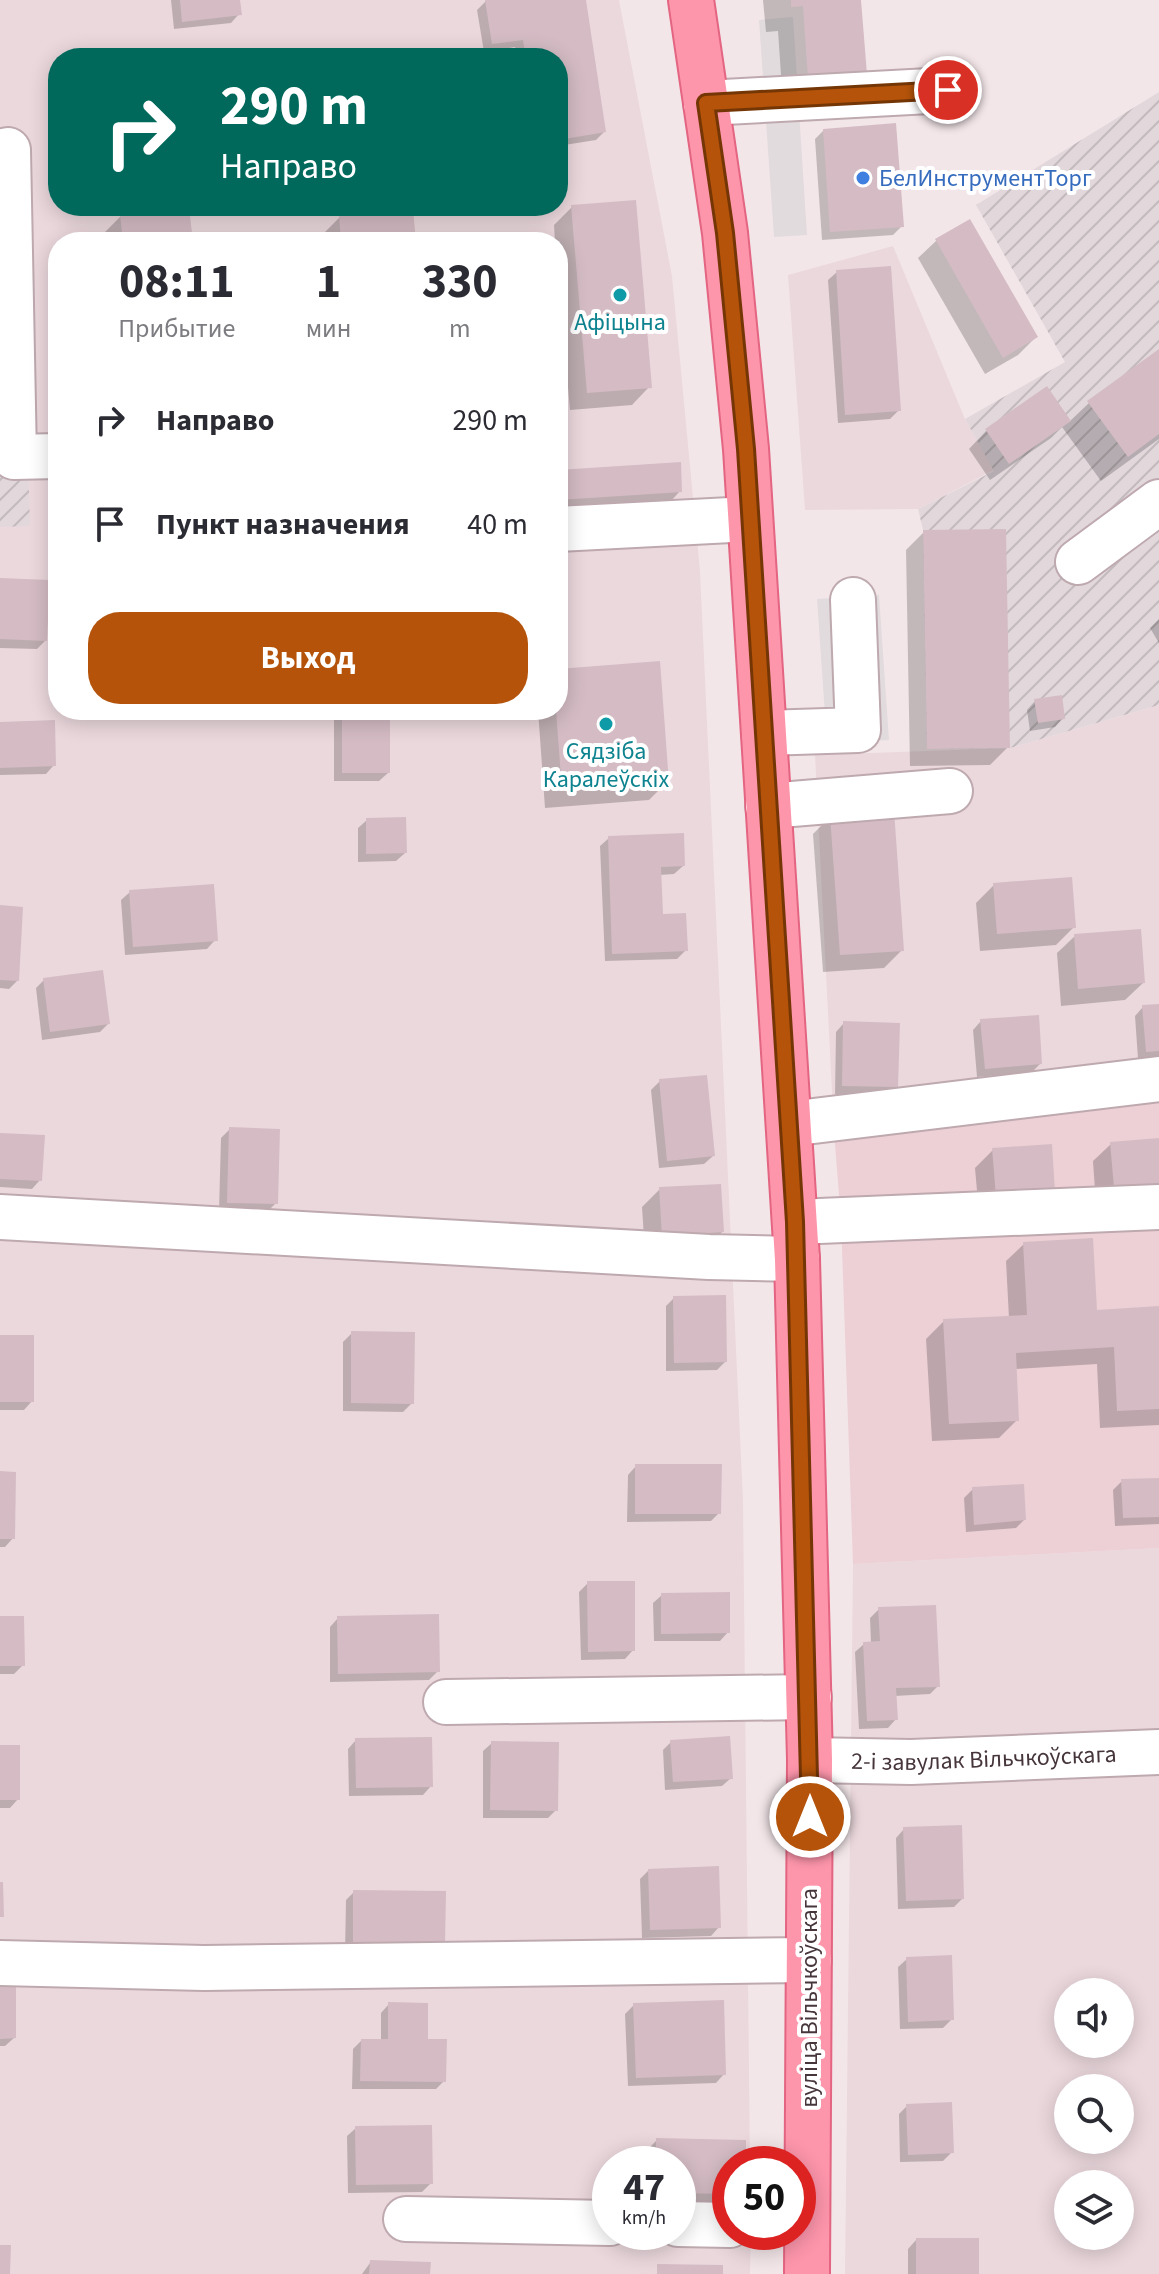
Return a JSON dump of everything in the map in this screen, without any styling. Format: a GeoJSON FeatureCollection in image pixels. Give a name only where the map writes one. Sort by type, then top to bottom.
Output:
{"type":"FeatureCollection","features":[{"type":"Feature","properties":{"kind":"main road","name":"вуліца Вільчкоўскага"},"geometry":{"type":"LineString","coordinates":[[691,0],[725,233],[750,519],[796,1241],[810,1760],[805,2146]]}},
{"type":"Feature","properties":{"kind":"main road","name":"вуліца Вільчкоўскага"},"geometry":{"type":"LineString","coordinates":[[805,2250],[807,2274]]}},
{"type":"Feature","properties":{"kind":"street"},"geometry":{"type":"LineString","coordinates":[[706,103],[948,90]]}},
{"type":"Feature","properties":{"kind":"street"},"geometry":{"type":"LineString","coordinates":[[0,152],[8,150],[14,457],[48,456]]}},
{"type":"Feature","properties":{"kind":"street"},"geometry":{"type":"LineString","coordinates":[[1078,562],[1159,502]]}},
{"type":"Feature","properties":{"kind":"street"},"geometry":{"type":"LineString","coordinates":[[568,528],[750,519]]}},
{"type":"Feature","properties":{"kind":"street"},"geometry":{"type":"LineString","coordinates":[[764,733],[858,730],[853,600]]}},
{"type":"Feature","properties":{"kind":"street"},"geometry":{"type":"LineString","coordinates":[[768,806],[950,791]]}},
{"type":"Feature","properties":{"kind":"street"},"geometry":{"type":"LineString","coordinates":[[789,1124],[1159,1079]]}},
{"type":"Feature","properties":{"kind":"street"},"geometry":{"type":"LineString","coordinates":[[0,1217],[709,1257],[796,1241],[1159,1207]]}},
{"type":"Feature","properties":{"kind":"street"},"geometry":{"type":"LineString","coordinates":[[446,1702],[809,1697]]}},
{"type":"Feature","properties":{"kind":"street","name":"2-і завулак Вільчкоўскага"},"geometry":{"type":"LineString","coordinates":[[810,1760],[911,1762],[1159,1752]]}},
{"type":"Feature","properties":{"kind":"street"},"geometry":{"type":"LineString","coordinates":[[0,1963],[204,1968],[809,1960]]}},
{"type":"Feature","properties":{"kind":"street"},"geometry":{"type":"LineString","coordinates":[[406,2219],[592,2223]]}},
{"type":"Feature","properties":{"kind":"shaded area"},"geometry":{"type":"Polygon","coordinates":[[[0,0],[619,0],[672,276],[700,571],[743,1500],[750,2146],[712,2146],[712,2250],[751,2250],[750,2274],[0,2274],[0,0]]]}},
{"type":"Feature","properties":{"kind":"shaded area"},"geometry":{"type":"Polygon","coordinates":[[[793,17],[807,235],[774,237],[759,20],[793,17]]]}},
{"type":"Feature","properties":{"kind":"shaded area"},"geometry":{"type":"Polygon","coordinates":[[[1159,92],[1159,705],[1010,748],[927,749],[923,530],[918,509],[994,471],[965,419],[1065,362],[976,205],[1159,92]]]}},
{"type":"Feature","properties":{"kind":"shaded area"},"geometry":{"type":"Polygon","coordinates":[[[19,150],[30,526],[0,527],[0,152],[19,150]]]}},
{"type":"Feature","properties":{"kind":"shaded area"},"geometry":{"type":"Polygon","coordinates":[[[893,246],[965,419],[994,470],[918,509],[805,510],[788,275],[893,246]]]}},
{"type":"Feature","properties":{"kind":"shaded area"},"geometry":{"type":"Polygon","coordinates":[[[879,595],[889,740],[827,744],[817,599],[879,595]]]}},
{"type":"Feature","properties":{"kind":"shaded area"},"geometry":{"type":"Polygon","coordinates":[[[1159,705],[1159,1090],[834,1132],[815,755],[1010,748],[1159,705]]]}},
{"type":"Feature","properties":{"kind":"shaded area"},"geometry":{"type":"Polygon","coordinates":[[[1159,1090],[1159,1548],[853,1564],[841,1220],[834,1132],[1159,1090]]]}},
{"type":"Feature","properties":{"kind":"shaded area"},"geometry":{"type":"Polygon","coordinates":[[[1159,1548],[1159,2274],[845,2274],[853,1564],[1159,1548]]]}},
{"type":"Feature","properties":{"kind":"building"},"geometry":{"type":"Polygon","coordinates":[[[180,0],[240,0],[242,15],[182,22],[180,0]]]}},
{"type":"Feature","properties":{"kind":"building"},"geometry":{"type":"Polygon","coordinates":[[[485,0],[586,0],[606,132],[568,138],[568,48],[524,48],[523,40],[492,44],[485,0]]]}},
{"type":"Feature","properties":{"kind":"building"},"geometry":{"type":"Polygon","coordinates":[[[791,0],[861,0],[867,74],[808,78],[803,6],[791,7],[791,0]]]}},
{"type":"Feature","properties":{"kind":"building","name":"БелИнструментТорг"},"geometry":{"type":"Polygon","coordinates":[[[896,123],[904,227],[830,232],[823,129],[896,123]]]}},
{"type":"Feature","properties":{"kind":"building"},"geometry":{"type":"Polygon","coordinates":[[[636,200],[652,388],[587,393],[571,205],[636,200]]]}},
{"type":"Feature","properties":{"kind":"building"},"geometry":{"type":"Polygon","coordinates":[[[120,216],[190,216],[192,232],[122,232],[120,216]]]}},
{"type":"Feature","properties":{"kind":"building"},"geometry":{"type":"Polygon","coordinates":[[[339,216],[414,216],[415,232],[340,232],[339,216]]]}},
{"type":"Feature","properties":{"kind":"building"},"geometry":{"type":"Polygon","coordinates":[[[970,219],[1038,337],[1003,358],[935,239],[970,219]]]}},
{"type":"Feature","properties":{"kind":"building"},"geometry":{"type":"Polygon","coordinates":[[[891,266],[901,411],[845,415],[836,270],[891,266]]]}},
{"type":"Feature","properties":{"kind":"building"},"geometry":{"type":"Polygon","coordinates":[[[1159,349],[1159,434],[1128,457],[1087,401],[1159,349]]]}},
{"type":"Feature","properties":{"kind":"building"},"geometry":{"type":"Polygon","coordinates":[[[1047,386],[1071,421],[1009,464],[985,429],[1047,386]]]}},
{"type":"Feature","properties":{"kind":"building"},"geometry":{"type":"Polygon","coordinates":[[[681,462],[682,492],[568,499],[568,469],[681,462]]]}},
{"type":"Feature","properties":{"kind":"building"},"geometry":{"type":"Polygon","coordinates":[[[1006,529],[1010,748],[927,749],[923,530],[1006,529]]]}},
{"type":"Feature","properties":{"kind":"building"},"geometry":{"type":"Polygon","coordinates":[[[0,578],[48,580],[47,641],[0,639],[0,578]]]}},
{"type":"Feature","properties":{"kind":"building"},"geometry":{"type":"Polygon","coordinates":[[[660,661],[669,783],[562,791],[557,720],[568,720],[568,668],[660,661]]]}},
{"type":"Feature","properties":{"kind":"building"},"geometry":{"type":"Polygon","coordinates":[[[1062,695],[1065,719],[1038,723],[1034,699],[1062,695]]]}},
{"type":"Feature","properties":{"kind":"building"},"geometry":{"type":"Polygon","coordinates":[[[55,720],[56,766],[0,768],[0,722],[55,720]]]}},
{"type":"Feature","properties":{"kind":"building"},"geometry":{"type":"Polygon","coordinates":[[[342,720],[390,720],[390,773],[342,773],[342,720]]]}},
{"type":"Feature","properties":{"kind":"building"},"geometry":{"type":"Polygon","coordinates":[[[894,810],[904,951],[840,955],[830,815],[894,810]]]}},
{"type":"Feature","properties":{"kind":"building"},"geometry":{"type":"Polygon","coordinates":[[[406,817],[407,853],[366,854],[366,818],[406,817]]]}},
{"type":"Feature","properties":{"kind":"building"},"geometry":{"type":"Polygon","coordinates":[[[684,833],[685,866],[661,867],[663,914],[686,913],[688,951],[612,954],[608,836],[684,833]]]}},
{"type":"Feature","properties":{"kind":"building"},"geometry":{"type":"Polygon","coordinates":[[[1072,877],[1076,928],[997,934],[993,883],[1072,877]]]}},
{"type":"Feature","properties":{"kind":"building"},"geometry":{"type":"Polygon","coordinates":[[[214,884],[218,941],[133,947],[129,890],[214,884]]]}},
{"type":"Feature","properties":{"kind":"building"},"geometry":{"type":"Polygon","coordinates":[[[0,905],[23,907],[19,981],[0,980],[0,905]]]}},
{"type":"Feature","properties":{"kind":"building"},"geometry":{"type":"Polygon","coordinates":[[[1141,929],[1145,983],[1078,989],[1074,934],[1141,929]]]}},
{"type":"Feature","properties":{"kind":"building"},"geometry":{"type":"Polygon","coordinates":[[[103,970],[110,1024],[50,1032],[43,978],[103,970]]]}},
{"type":"Feature","properties":{"kind":"building"},"geometry":{"type":"Polygon","coordinates":[[[1159,1004],[1159,1051],[1146,1052],[1142,1005],[1159,1004]]]}},
{"type":"Feature","properties":{"kind":"building"},"geometry":{"type":"Polygon","coordinates":[[[1039,1015],[1042,1064],[985,1069],[980,1019],[1039,1015]]]}},
{"type":"Feature","properties":{"kind":"building"},"geometry":{"type":"Polygon","coordinates":[[[843,1021],[900,1023],[898,1087],[842,1086],[843,1021]]]}},
{"type":"Feature","properties":{"kind":"building"},"geometry":{"type":"Polygon","coordinates":[[[707,1075],[715,1156],[667,1161],[659,1079],[707,1075]]]}},
{"type":"Feature","properties":{"kind":"building"},"geometry":{"type":"Polygon","coordinates":[[[229,1127],[280,1129],[278,1204],[227,1203],[229,1127]]]}},
{"type":"Feature","properties":{"kind":"building"},"geometry":{"type":"Polygon","coordinates":[[[0,1133],[45,1135],[42,1181],[0,1179],[0,1133]]]}},
{"type":"Feature","properties":{"kind":"building"},"geometry":{"type":"Polygon","coordinates":[[[1159,1138],[1159,1184],[1114,1188],[1110,1142],[1159,1138]]]}},
{"type":"Feature","properties":{"kind":"building"},"geometry":{"type":"Polygon","coordinates":[[[1052,1144],[1055,1192],[996,1197],[992,1148],[1052,1144]]]}},
{"type":"Feature","properties":{"kind":"building"},"geometry":{"type":"Polygon","coordinates":[[[721,1184],[724,1232],[662,1236],[659,1187],[721,1184]]]}},
{"type":"Feature","properties":{"kind":"building"},"geometry":{"type":"Polygon","coordinates":[[[1093,1238],[1097,1310],[1159,1306],[1159,1409],[1117,1411],[1114,1347],[1016,1353],[1019,1421],[949,1424],[943,1319],[1027,1315],[1023,1242],[1093,1238]]]}},
{"type":"Feature","properties":{"kind":"building"},"geometry":{"type":"Polygon","coordinates":[[[726,1295],[727,1362],[674,1363],[673,1296],[726,1295]]]}},
{"type":"Feature","properties":{"kind":"building"},"geometry":{"type":"Polygon","coordinates":[[[351,1331],[415,1332],[414,1404],[351,1403],[351,1331]]]}},
{"type":"Feature","properties":{"kind":"building"},"geometry":{"type":"Polygon","coordinates":[[[0,1335],[34,1335],[34,1402],[0,1402],[0,1335]]]}},
{"type":"Feature","properties":{"kind":"building"},"geometry":{"type":"Polygon","coordinates":[[[635,1464],[722,1464],[721,1514],[635,1514],[635,1464]]]}},
{"type":"Feature","properties":{"kind":"building"},"geometry":{"type":"Polygon","coordinates":[[[0,1471],[16,1472],[15,1539],[0,1539],[0,1471]]]}},
{"type":"Feature","properties":{"kind":"building"},"geometry":{"type":"Polygon","coordinates":[[[1159,1478],[1159,1517],[1123,1518],[1121,1479],[1159,1478]]]}},
{"type":"Feature","properties":{"kind":"building"},"geometry":{"type":"Polygon","coordinates":[[[1024,1484],[1026,1520],[974,1525],[972,1487],[1024,1484]]]}},
{"type":"Feature","properties":{"kind":"building"},"geometry":{"type":"Polygon","coordinates":[[[587,1581],[635,1581],[635,1651],[588,1652],[587,1581]]]}},
{"type":"Feature","properties":{"kind":"building"},"geometry":{"type":"Polygon","coordinates":[[[730,1592],[730,1633],[661,1634],[661,1593],[730,1592]]]}},
{"type":"Feature","properties":{"kind":"building"},"geometry":{"type":"Polygon","coordinates":[[[936,1605],[940,1687],[896,1688],[898,1720],[867,1721],[863,1642],[880,1641],[878,1607],[936,1605]]]}},
{"type":"Feature","properties":{"kind":"building"},"geometry":{"type":"Polygon","coordinates":[[[439,1614],[440,1672],[338,1674],[337,1616],[439,1614]]]}},
{"type":"Feature","properties":{"kind":"building"},"geometry":{"type":"Polygon","coordinates":[[[0,1616],[24,1616],[25,1666],[0,1666],[0,1616]]]}},
{"type":"Feature","properties":{"kind":"building"},"geometry":{"type":"Polygon","coordinates":[[[730,1736],[733,1779],[673,1782],[670,1740],[730,1736]]]}},
{"type":"Feature","properties":{"kind":"building"},"geometry":{"type":"Polygon","coordinates":[[[432,1737],[433,1787],[356,1788],[355,1738],[432,1737]]]}},
{"type":"Feature","properties":{"kind":"building"},"geometry":{"type":"Polygon","coordinates":[[[491,1741],[559,1742],[558,1811],[490,1810],[491,1741]]]}},
{"type":"Feature","properties":{"kind":"building"},"geometry":{"type":"Polygon","coordinates":[[[0,1745],[20,1745],[20,1800],[0,1800],[0,1745]]]}},
{"type":"Feature","properties":{"kind":"building"},"geometry":{"type":"Polygon","coordinates":[[[962,1825],[964,1899],[906,1901],[903,1827],[962,1825]]]}},
{"type":"Feature","properties":{"kind":"building"},"geometry":{"type":"Polygon","coordinates":[[[719,1866],[721,1928],[650,1930],[648,1869],[719,1866]]]}},
{"type":"Feature","properties":{"kind":"building"},"geometry":{"type":"Polygon","coordinates":[[[0,1882],[3,1882],[4,1917],[0,1917],[0,1882]]]}},
{"type":"Feature","properties":{"kind":"building"},"geometry":{"type":"Polygon","coordinates":[[[353,1890],[446,1891],[445,1945],[353,1944],[353,1890]]]}},
{"type":"Feature","properties":{"kind":"building"},"geometry":{"type":"Polygon","coordinates":[[[952,1955],[954,2020],[908,2022],[906,1957],[952,1955]]]}},
{"type":"Feature","properties":{"kind":"building"},"geometry":{"type":"Polygon","coordinates":[[[0,1980],[16,1980],[16,2038],[0,2039],[0,1980]]]}},
{"type":"Feature","properties":{"kind":"building"},"geometry":{"type":"Polygon","coordinates":[[[724,2000],[726,2075],[636,2078],[633,2003],[724,2000]]]}},
{"type":"Feature","properties":{"kind":"building"},"geometry":{"type":"Polygon","coordinates":[[[388,2002],[428,2003],[428,2039],[447,2039],[446,2082],[360,2081],[361,2039],[388,2039],[388,2002]]]}},
{"type":"Feature","properties":{"kind":"building"},"geometry":{"type":"Polygon","coordinates":[[[952,2102],[954,2153],[908,2155],[906,2104],[952,2102]]]}},
{"type":"Feature","properties":{"kind":"building"},"geometry":{"type":"Polygon","coordinates":[[[432,2125],[433,2184],[356,2185],[355,2126],[432,2125]]]}},
{"type":"Feature","properties":{"kind":"building"},"geometry":{"type":"Polygon","coordinates":[[[656,2138],[746,2140],[746,2146],[712,2146],[712,2194],[696,2193],[696,2146],[656,2146],[656,2138]]]}},
{"type":"Feature","properties":{"kind":"building"},"geometry":{"type":"Polygon","coordinates":[[[916,2238],[979,2238],[979,2274],[916,2274],[916,2238]]]}},
{"type":"Feature","properties":{"kind":"building"},"geometry":{"type":"Polygon","coordinates":[[[0,2245],[11,2245],[10,2274],[0,2274],[0,2245]]]}},
{"type":"Feature","properties":{"kind":"building"},"geometry":{"type":"Polygon","coordinates":[[[370,2260],[431,2262],[430,2274],[369,2274],[370,2260]]]}},
{"type":"Feature","properties":{"kind":"building"},"geometry":{"type":"Polygon","coordinates":[[[657,2264],[723,2265],[723,2274],[657,2274],[657,2264]]]}},
{"type":"Feature","properties":{"kind":"place","name":"БелИнструментТорг"},"geometry":{"type":"Point","coordinates":[863,178]}},
{"type":"Feature","properties":{"kind":"place","name":"Афіцына"},"geometry":{"type":"Point","coordinates":[620,295]}},
{"type":"Feature","properties":{"kind":"place","name":"Сядзіба Каралеўскіх"},"geometry":{"type":"Point","coordinates":[606,724]}},
{"type":"Feature","properties":{"kind":"route"},"geometry":{"type":"LineString","coordinates":[[810,1817],[795,1222],[746,449],[725,233],[706,103],[948,90]]}}]}
